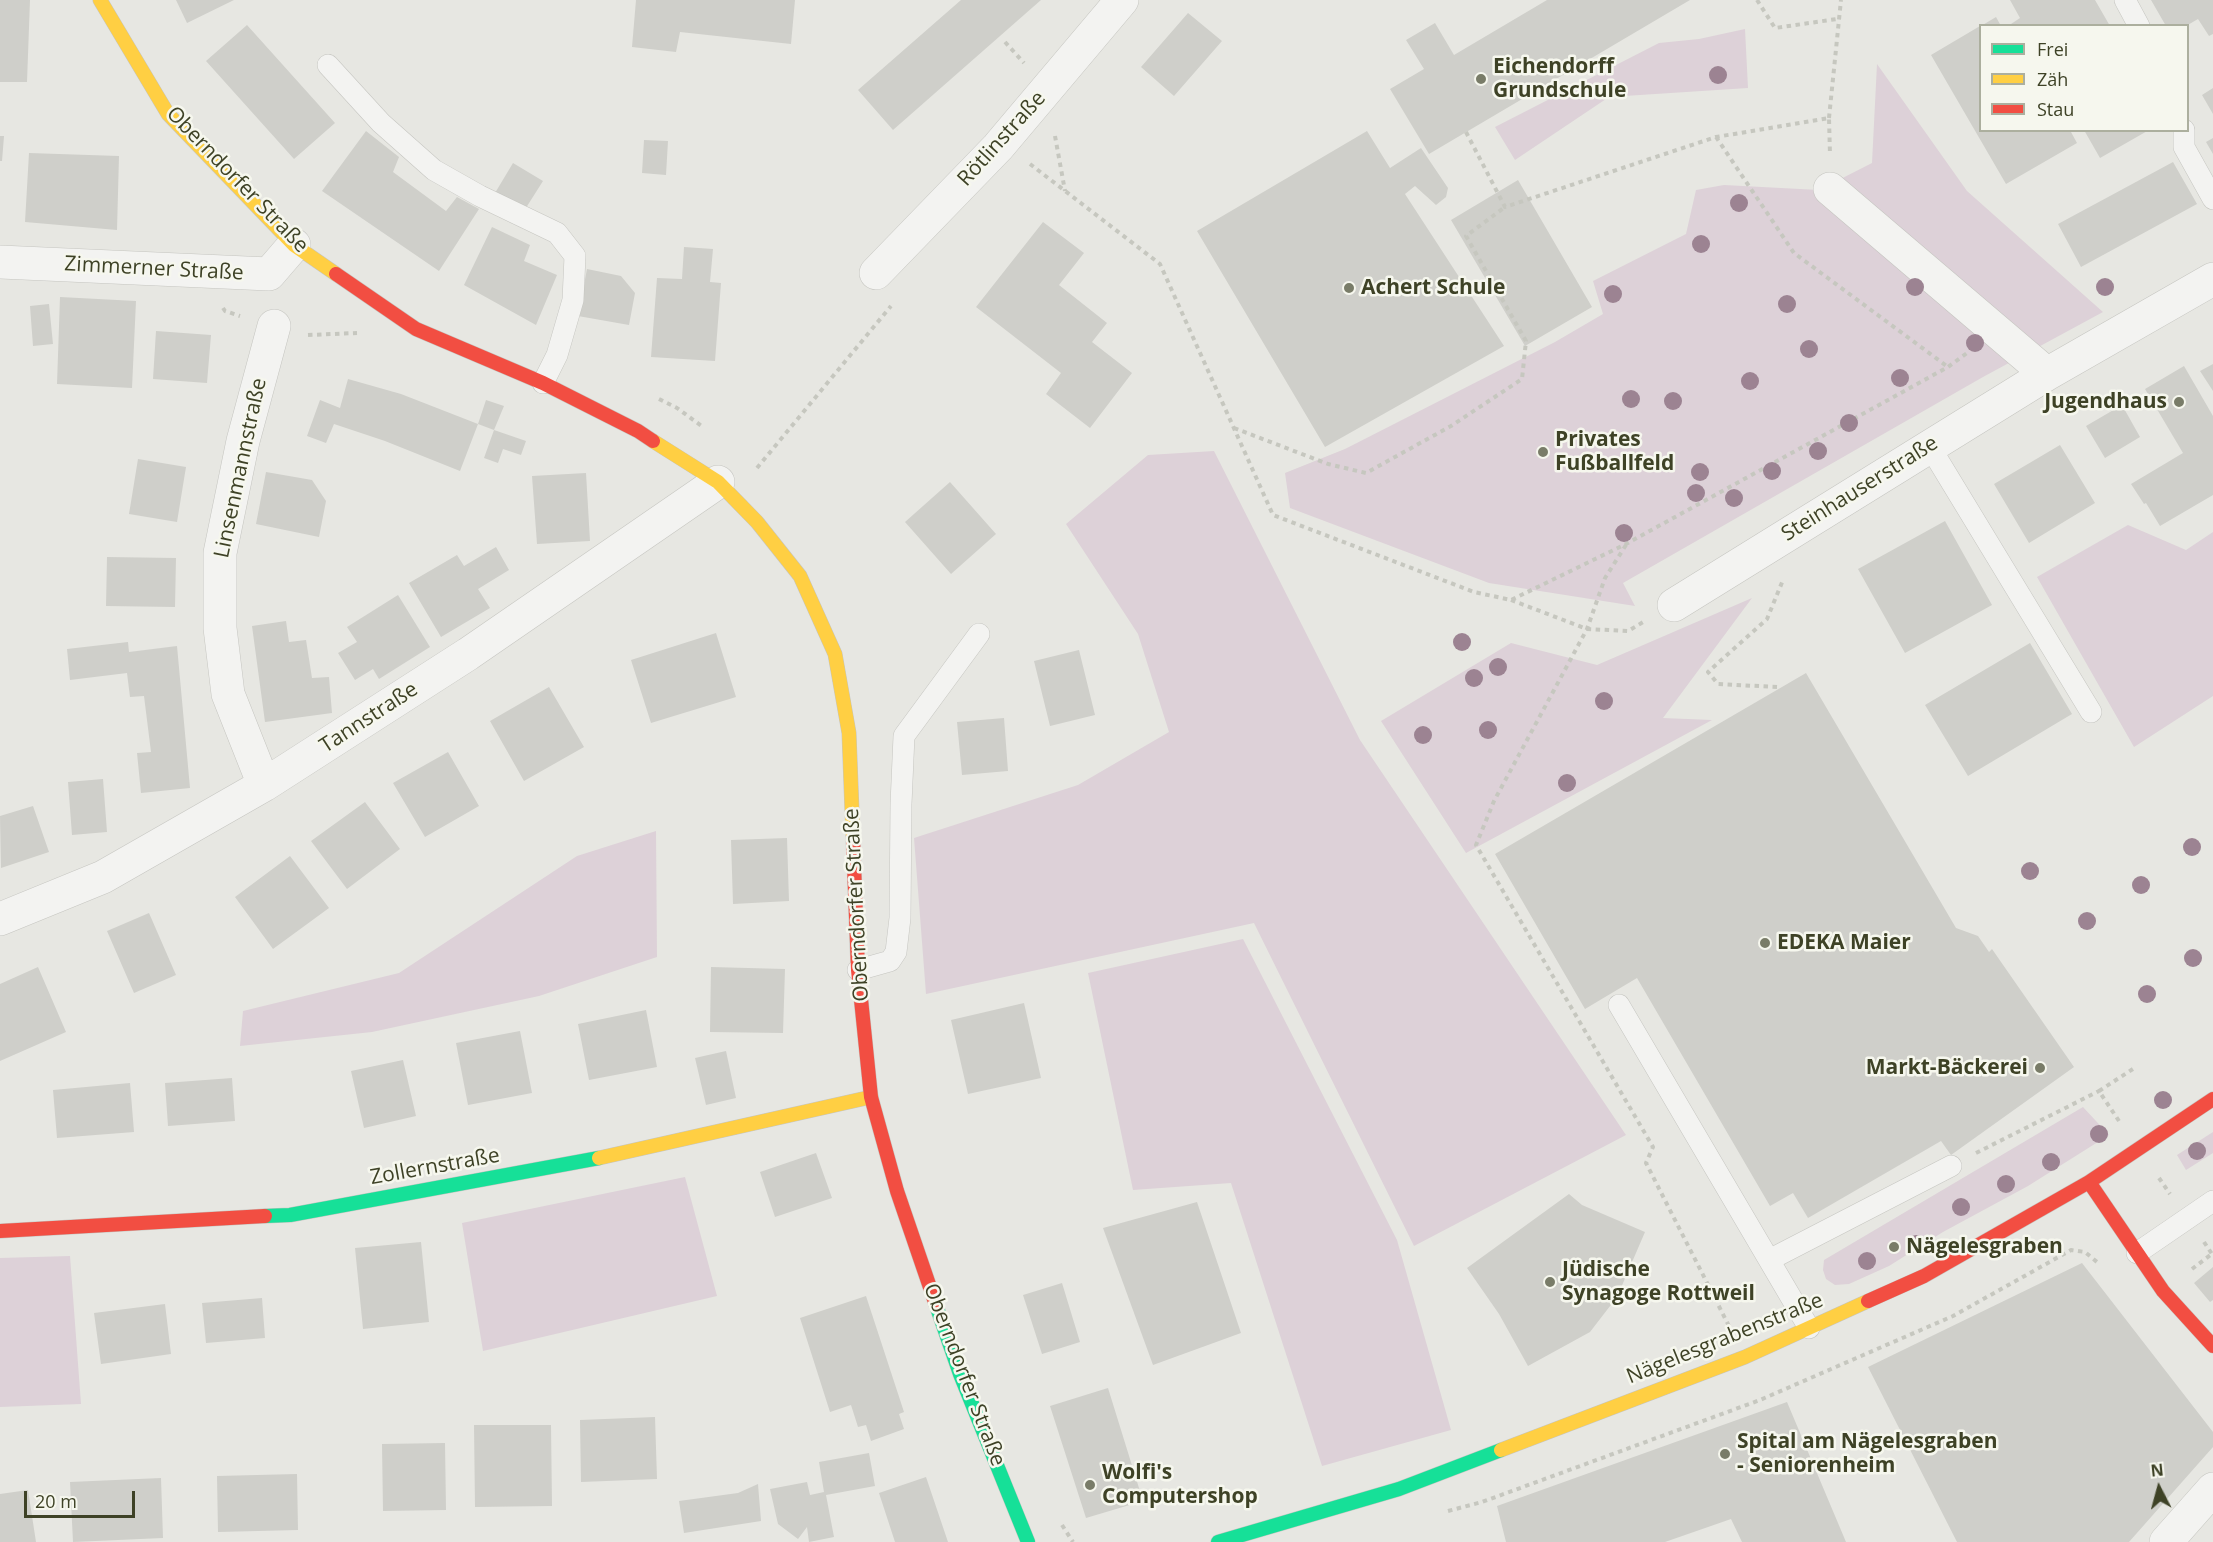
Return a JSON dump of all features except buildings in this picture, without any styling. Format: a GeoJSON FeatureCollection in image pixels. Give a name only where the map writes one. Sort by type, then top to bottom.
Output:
{"type":"FeatureCollection","features":[{"type":"Feature","properties":{"kind":"street","name":"Oberndorfer Straße"},"geometry":{"type":"LineString","coordinates":[[100,0],[168,114],[294,245],[416,329],[543,383],[638,431],[718,482],[757,522],[800,576],[835,654],[849,733],[858,970],[870,1097],[897,1191],[956,1363],[1028,1542]]}},
{"type":"Feature","properties":{"kind":"street","name":"Rötlinstraße"},"geometry":{"type":"LineString","coordinates":[[876,273],[998,147],[1122,0]]}},
{"type":"Feature","properties":{"kind":"street"},"geometry":{"type":"LineString","coordinates":[[1830,189],[2047,374]]}},
{"type":"Feature","properties":{"kind":"street","name":"Zimmerner Straße"},"geometry":{"type":"LineString","coordinates":[[0,262],[269,274],[294,245]]}},
{"type":"Feature","properties":{"kind":"street","name":"Steinhauserstraße"},"geometry":{"type":"LineString","coordinates":[[1674,605],[2047,374],[2213,279]]}},
{"type":"Feature","properties":{"kind":"street","name":"Linsenmannstraße"},"geometry":{"type":"LineString","coordinates":[[264,785],[228,694],[220,628],[220,553],[243,441],[274,326]]}},
{"type":"Feature","properties":{"kind":"street","name":"Tannstraße"},"geometry":{"type":"LineString","coordinates":[[0,919],[104,877],[264,785],[468,654],[718,482]]}},
{"type":"Feature","properties":{"kind":"street","name":"Zollernstraße"},"geometry":{"type":"LineString","coordinates":[[0,1231],[290,1215],[617,1155],[870,1097]]}},
{"type":"Feature","properties":{"kind":"street","name":"Nägelesgrabenstraße"},"geometry":{"type":"LineString","coordinates":[[1218,1542],[1400,1489],[1745,1357],[1924,1276],[2089,1182],[2213,1099]]}},
{"type":"Feature","properties":{"kind":"street"},"geometry":{"type":"LineString","coordinates":[[2089,1182],[2163,1291],[2213,1346]]}},
{"type":"Feature","properties":{"kind":"street"},"geometry":{"type":"LineString","coordinates":[[2166,1542],[2213,1490]]}},
{"type":"Feature","properties":{"kind":"lane"},"geometry":{"type":"LineString","coordinates":[[2125,0],[2138,24]]}},
{"type":"Feature","properties":{"kind":"lane"},"geometry":{"type":"LineString","coordinates":[[328,65],[381,123],[434,170],[480,196],[557,233],[575,256],[573,300],[557,356],[543,383]]}},
{"type":"Feature","properties":{"kind":"lane"},"geometry":{"type":"LineString","coordinates":[[2184,132],[2184,147],[2213,199]]}},
{"type":"Feature","properties":{"kind":"lane"},"geometry":{"type":"LineString","coordinates":[[1930,447],[2091,712]]}},
{"type":"Feature","properties":{"kind":"lane"},"geometry":{"type":"LineString","coordinates":[[858,970],[890,961],[897,952],[900,918],[904,735],[979,634]]}},
{"type":"Feature","properties":{"kind":"lane"},"geometry":{"type":"LineString","coordinates":[[1619,1005],[1809,1328]]}},
{"type":"Feature","properties":{"kind":"lane"},"geometry":{"type":"LineString","coordinates":[[1770,1260],[1951,1166]]}},
{"type":"Feature","properties":{"kind":"lane"},"geometry":{"type":"LineString","coordinates":[[2137,1253],[2213,1201]]}},
{"type":"Feature","properties":{"kind":"path"},"geometry":{"type":"LineString","coordinates":[[1757,0],[1775,28],[1837,19]]}},
{"type":"Feature","properties":{"kind":"path"},"geometry":{"type":"LineString","coordinates":[[1830,189],[1829,118],[1840,0]]}},
{"type":"Feature","properties":{"kind":"path"},"geometry":{"type":"LineString","coordinates":[[1047,88],[1065,192]]}},
{"type":"Feature","properties":{"kind":"path"},"geometry":{"type":"LineString","coordinates":[[1234,428],[1328,464],[1366,473],[1451,426],[1522,379],[1526,341],[1466,236],[1505,207],[1716,137],[1829,118]]}},
{"type":"Feature","properties":{"kind":"path"},"geometry":{"type":"LineString","coordinates":[[1466,132],[1505,207]]}},
{"type":"Feature","properties":{"kind":"path"},"geometry":{"type":"LineString","coordinates":[[1716,137],[1794,254],[1948,367]]}},
{"type":"Feature","properties":{"kind":"path"},"geometry":{"type":"LineString","coordinates":[[1030,164],[1160,264],[1272,515],[1474,592],[1511,600],[1587,629],[1628,631],[1674,605]]}},
{"type":"Feature","properties":{"kind":"path"},"geometry":{"type":"LineString","coordinates":[[757,468],[881,317]]}},
{"type":"Feature","properties":{"kind":"path"},"geometry":{"type":"LineString","coordinates":[[1511,600],[1626,544],[1948,367],[1998,332]]}},
{"type":"Feature","properties":{"kind":"path"},"geometry":{"type":"LineString","coordinates":[[648,395],[677,408],[704,428]]}},
{"type":"Feature","properties":{"kind":"path"},"geometry":{"type":"LineString","coordinates":[[748,461],[765,476]]}},
{"type":"Feature","properties":{"kind":"path"},"geometry":{"type":"LineString","coordinates":[[1777,687],[1718,684],[1708,672],[1767,619],[1794,554],[1793,531]]}},
{"type":"Feature","properties":{"kind":"path"},"geometry":{"type":"LineString","coordinates":[[1587,629],[1605,578],[1626,544]]}},
{"type":"Feature","properties":{"kind":"path"},"geometry":{"type":"LineString","coordinates":[[1951,1166],[2099,1091]]}},
{"type":"Feature","properties":{"kind":"path"},"geometry":{"type":"LineString","coordinates":[[1438,1514],[1482,1502],[1760,1400],[1953,1316],[2071,1251],[2085,1251],[2102,1268]]}},
{"type":"Feature","properties":{"kind":"path"},"geometry":{"type":"LineString","coordinates":[[1057,1517],[1073,1542]]}},
{"type":"Feature","properties":{"kind":"shaded area"},"geometry":{"type":"Polygon","coordinates":[[[1745,29],[1748,88],[1609,97],[1515,160],[1495,127],[1659,43],[1699,39],[1745,29]]]}},
{"type":"Feature","properties":{"kind":"shaded area"},"geometry":{"type":"Polygon","coordinates":[[[1877,64],[1967,191],[2103,312],[1983,377],[1623,583],[1635,606],[1489,583],[1290,508],[1285,473],[1345,449],[1555,342],[1603,314],[1593,281],[1686,234],[1696,190],[1724,185],[1819,190],[1872,163],[1877,64]]]}},
{"type":"Feature","properties":{"kind":"shaded area"},"geometry":{"type":"Polygon","coordinates":[[[1214,451],[1360,740],[1626,1135],[1414,1246],[1254,923],[926,994],[914,838],[1078,785],[1169,732],[1138,634],[1066,524],[1148,455],[1214,451]]]}},
{"type":"Feature","properties":{"kind":"shaded area"},"geometry":{"type":"Polygon","coordinates":[[[2128,525],[2186,550],[2213,532],[2213,696],[2134,747],[2037,577],[2128,525]]]}},
{"type":"Feature","properties":{"kind":"shaded area"},"geometry":{"type":"Polygon","coordinates":[[[1752,598],[1663,718],[1712,720],[1466,853],[1381,721],[1511,643],[1597,665],[1752,598]]]}},
{"type":"Feature","properties":{"kind":"shaded area"},"geometry":{"type":"Polygon","coordinates":[[[656,831],[657,957],[539,996],[372,1032],[240,1046],[243,1011],[399,973],[577,856],[656,831]]]}},
{"type":"Feature","properties":{"kind":"shaded area"},"geometry":{"type":"Polygon","coordinates":[[[1243,939],[1397,1240],[1451,1430],[1322,1466],[1231,1183],[1133,1190],[1088,973],[1243,939]]]}},
{"type":"Feature","properties":{"kind":"shaded area"},"geometry":{"type":"Polygon","coordinates":[[[2083,1107],[2109,1135],[2028,1186],[1943,1232],[1889,1266],[1849,1284],[1835,1285],[1826,1279],[1823,1270],[1824,1260],[2083,1107]]]}},
{"type":"Feature","properties":{"kind":"shaded area"},"geometry":{"type":"Polygon","coordinates":[[[2213,1132],[2213,1153],[2186,1170],[2177,1155],[2213,1132]]]}},
{"type":"Feature","properties":{"kind":"shaded area"},"geometry":{"type":"Polygon","coordinates":[[[685,1177],[717,1296],[483,1351],[462,1223],[685,1177]]]}},
{"type":"Feature","properties":{"kind":"shaded area"},"geometry":{"type":"Polygon","coordinates":[[[70,1256],[81,1404],[0,1407],[0,1258],[70,1256]]]}},
{"type":"Feature","properties":{"kind":"traffic: fast"},"geometry":{"type":"LineString","coordinates":[[265,1216],[290,1215],[599,1158]]}},
{"type":"Feature","properties":{"kind":"traffic: fast"},"geometry":{"type":"LineString","coordinates":[[935,1302],[960,1374],[1028,1542]]}},
{"type":"Feature","properties":{"kind":"traffic: fast"},"geometry":{"type":"LineString","coordinates":[[1218,1542],[1399,1489],[1501,1450]]}},
{"type":"Feature","properties":{"kind":"traffic: slow"},"geometry":{"type":"LineString","coordinates":[[100,0],[168,114],[294,245],[336,274]]}},
{"type":"Feature","properties":{"kind":"traffic: slow"},"geometry":{"type":"LineString","coordinates":[[653,441],[718,482],[757,522],[800,576],[835,654],[849,733],[853,838]]}},
{"type":"Feature","properties":{"kind":"traffic: slow"},"geometry":{"type":"LineString","coordinates":[[599,1158],[871,1097]]}},
{"type":"Feature","properties":{"kind":"traffic: slow"},"geometry":{"type":"LineString","coordinates":[[1501,1450],[1745,1357],[1868,1301]]}},
{"type":"Feature","properties":{"kind":"traffic: jam"},"geometry":{"type":"LineString","coordinates":[[336,274],[416,329],[543,383],[638,431],[653,441]]}},
{"type":"Feature","properties":{"kind":"traffic: jam"},"geometry":{"type":"LineString","coordinates":[[853,838],[858,970],[871,1097],[897,1191],[935,1302]]}},
{"type":"Feature","properties":{"kind":"traffic: jam"},"geometry":{"type":"LineString","coordinates":[[1868,1301],[1924,1276],[2089,1182],[2213,1099]]}},
{"type":"Feature","properties":{"kind":"traffic: jam"},"geometry":{"type":"LineString","coordinates":[[2089,1182],[2163,1291],[2213,1346]]}},
{"type":"Feature","properties":{"kind":"traffic: jam"},"geometry":{"type":"LineString","coordinates":[[0,1231],[265,1216]]}},
{"type":"Feature","properties":{"kind":"place","name":"Eichendorff Grundschule"},"geometry":{"type":"Point","coordinates":[1481,79]}},
{"type":"Feature","properties":{"kind":"place","name":"Achert Schule"},"geometry":{"type":"Point","coordinates":[1349,288]}},
{"type":"Feature","properties":{"kind":"place","name":"Jugendhaus"},"geometry":{"type":"Point","coordinates":[2179,402]}},
{"type":"Feature","properties":{"kind":"place","name":"Privates Fußballfeld"},"geometry":{"type":"Point","coordinates":[1543,452]}},
{"type":"Feature","properties":{"kind":"place","name":"EDEKA Maier"},"geometry":{"type":"Point","coordinates":[1765,943]}},
{"type":"Feature","properties":{"kind":"place","name":"Markt-Bäckerei"},"geometry":{"type":"Point","coordinates":[2040,1068]}},
{"type":"Feature","properties":{"kind":"place","name":"Nägelesgraben"},"geometry":{"type":"Point","coordinates":[1894,1247]}},
{"type":"Feature","properties":{"kind":"place","name":"Jüdische Synagoge Rottweil"},"geometry":{"type":"Point","coordinates":[1550,1282]}},
{"type":"Feature","properties":{"kind":"place","name":"Spital am Nägelesgraben - Seniorenheim"},"geometry":{"type":"Point","coordinates":[1725,1454]}},
{"type":"Feature","properties":{"kind":"place","name":"Wolfi's Computershop"},"geometry":{"type":"Point","coordinates":[1090,1485]}}]}
